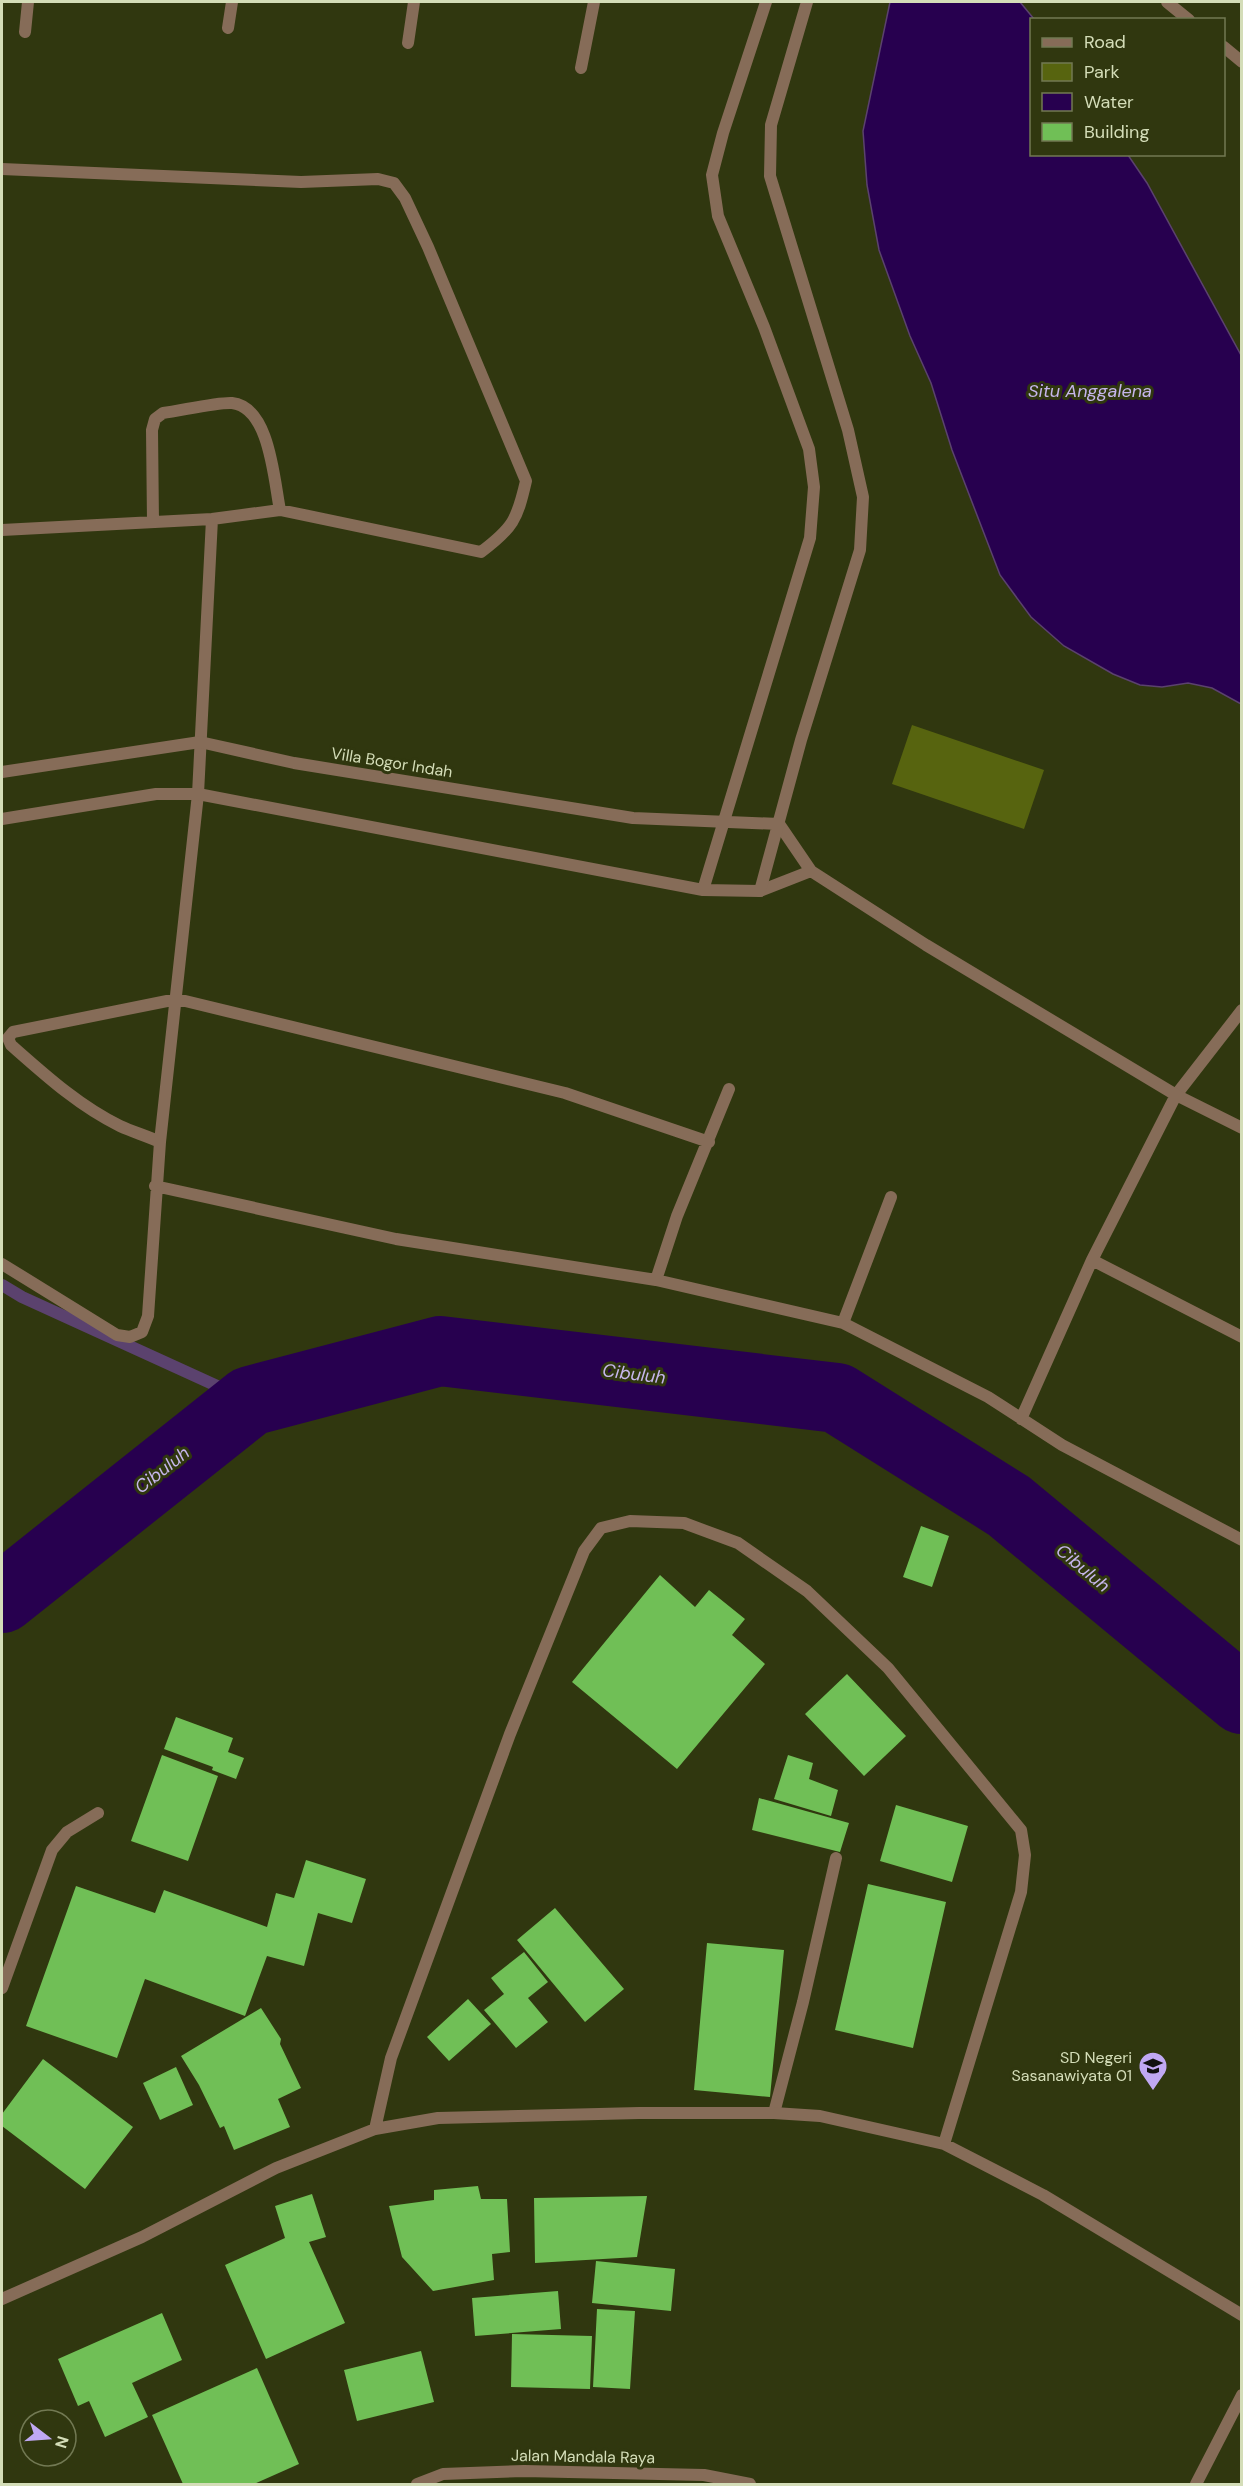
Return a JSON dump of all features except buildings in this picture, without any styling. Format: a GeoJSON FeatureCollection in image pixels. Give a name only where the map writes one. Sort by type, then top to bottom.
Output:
{"type":"FeatureCollection","features":[{"type":"Feature","properties":{"kind":"street"},"geometry":{"type":"LineString","coordinates":[[25,32],[28,2]]}},
{"type":"Feature","properties":{"kind":"street"},"geometry":{"type":"LineString","coordinates":[[228,28],[232,2]]}},
{"type":"Feature","properties":{"kind":"street"},"geometry":{"type":"LineString","coordinates":[[408,43],[414,2]]}},
{"type":"Feature","properties":{"kind":"street"},"geometry":{"type":"LineString","coordinates":[[581,68],[594,2]]}},
{"type":"Feature","properties":{"kind":"street"},"geometry":{"type":"LineString","coordinates":[[703,890],[810,538],[814,487],[810,449],[764,327],[718,216],[712,175],[723,133],[766,2]]}},
{"type":"Feature","properties":{"kind":"street"},"geometry":{"type":"LineString","coordinates":[[760,891],[801,740],[860,550],[862,498],[848,430],[770,176],[771,125],[807,2]]}},
{"type":"Feature","properties":{"kind":"street"},"geometry":{"type":"LineString","coordinates":[[1167,2],[1187,18]]}},
{"type":"Feature","properties":{"kind":"street"},"geometry":{"type":"LineString","coordinates":[[1225,48],[1242,62]]}},
{"type":"Feature","properties":{"kind":"street"},"geometry":{"type":"LineString","coordinates":[[2,169],[301,182],[378,179],[394,183],[405,198],[428,247],[526,481],[520,508],[506,534],[481,552],[280,510],[212,519],[2,530]]}},
{"type":"Feature","properties":{"kind":"street"},"geometry":{"type":"LineString","coordinates":[[153,522],[152,430],[155,419],[163,413],[233,403],[249,411],[264,430],[280,510]]}},
{"type":"Feature","properties":{"kind":"street"},"geometry":{"type":"LineString","coordinates":[[2,1264],[117,1335],[130,1337],[142,1332],[148,1316],[159,1142],[177,999],[198,794],[212,519]]}},
{"type":"Feature","properties":{"kind":"street","name":"Villa Bogor Indah"},"geometry":{"type":"LineString","coordinates":[[2,772],[200,742],[294,763],[633,818],[779,824]]}},
{"type":"Feature","properties":{"kind":"street"},"geometry":{"type":"LineString","coordinates":[[2,819],[156,794],[198,794],[703,890],[760,891],[811,871]]}},
{"type":"Feature","properties":{"kind":"street"},"geometry":{"type":"LineString","coordinates":[[779,824],[811,871],[926,945],[1176,1095],[1242,1128]]}},
{"type":"Feature","properties":{"kind":"street"},"geometry":{"type":"LineString","coordinates":[[159,1142],[87,1107],[11,1045],[8,1038],[13,1032],[177,999],[565,1093],[709,1142]]}},
{"type":"Feature","properties":{"kind":"street"},"geometry":{"type":"LineString","coordinates":[[1021,1419],[1092,1260],[1176,1095],[1242,1010]]}},
{"type":"Feature","properties":{"kind":"street"},"geometry":{"type":"LineString","coordinates":[[656,1280],[677,1216],[729,1089]]}},
{"type":"Feature","properties":{"kind":"street"},"geometry":{"type":"LineString","coordinates":[[156,1186],[396,1239],[656,1280],[843,1323],[988,1397],[1062,1445],[1242,1540]]}},
{"type":"Feature","properties":{"kind":"street"},"geometry":{"type":"LineString","coordinates":[[843,1323],[891,1197]]}},
{"type":"Feature","properties":{"kind":"street"},"geometry":{"type":"LineString","coordinates":[[1092,1260],[1242,1337]]}},
{"type":"Feature","properties":{"kind":"street"},"geometry":{"type":"LineString","coordinates":[[375,2129],[391,2058],[510,1734],[584,1551],[601,1528],[630,1521],[684,1523],[738,1544],[807,1591],[888,1668],[1021,1830],[1025,1855],[1021,1892],[944,2144]]}},
{"type":"Feature","properties":{"kind":"street"},"geometry":{"type":"LineString","coordinates":[[2,1988],[52,1850],[67,1832],[98,1813]]}},
{"type":"Feature","properties":{"kind":"street"},"geometry":{"type":"LineString","coordinates":[[774,2113],[803,2002],[836,1858]]}},
{"type":"Feature","properties":{"kind":"street"},"geometry":{"type":"LineString","coordinates":[[2,2299],[142,2237],[276,2169],[375,2129],[438,2118],[639,2113],[774,2113],[820,2116],[944,2144],[1043,2195],[1242,2315]]}},
{"type":"Feature","properties":{"kind":"street"},"geometry":{"type":"LineString","coordinates":[[1196,2484],[1242,2395]]}},
{"type":"Feature","properties":{"kind":"street","name":"Jalan Mandala Raya"},"geometry":{"type":"LineString","coordinates":[[417,2484],[443,2474],[524,2470],[704,2475],[750,2484]]}},
{"type":"Feature","properties":{"kind":"green space"},"geometry":{"type":"Polygon","coordinates":[[[912,725],[1044,770],[1024,829],[892,784],[912,725]]]}},
{"type":"Feature","properties":{"kind":"water","name":"Situ Anggalena"},"geometry":{"type":"Polygon","coordinates":[[[890,2],[1020,2],[1033,18],[1030,18],[1030,156],[1129,156],[1147,183],[1242,357],[1241,704],[1212,688],[1188,683],[1162,687],[1140,685],[1113,674],[1064,646],[1031,617],[1000,575],[952,450],[931,383],[910,336],[879,250],[867,185],[863,131],[890,2]]]}},
{"type":"Feature","properties":{"kind":"waterway"},"geometry":{"type":"LineString","coordinates":[[2,1285],[22,1297],[250,1401]]}},
{"type":"Feature","properties":{"kind":"waterway","name":"Cibuluh"},"geometry":{"type":"LineString","coordinates":[[2,1598],[250,1401],[440,1351],[837,1398],[1009,1506],[1242,1699]]}},
{"type":"Feature","properties":{"kind":"place","name":"SD Negeri Sasanawiyata 01"},"geometry":{"type":"Point","coordinates":[1153,2092]}}]}
